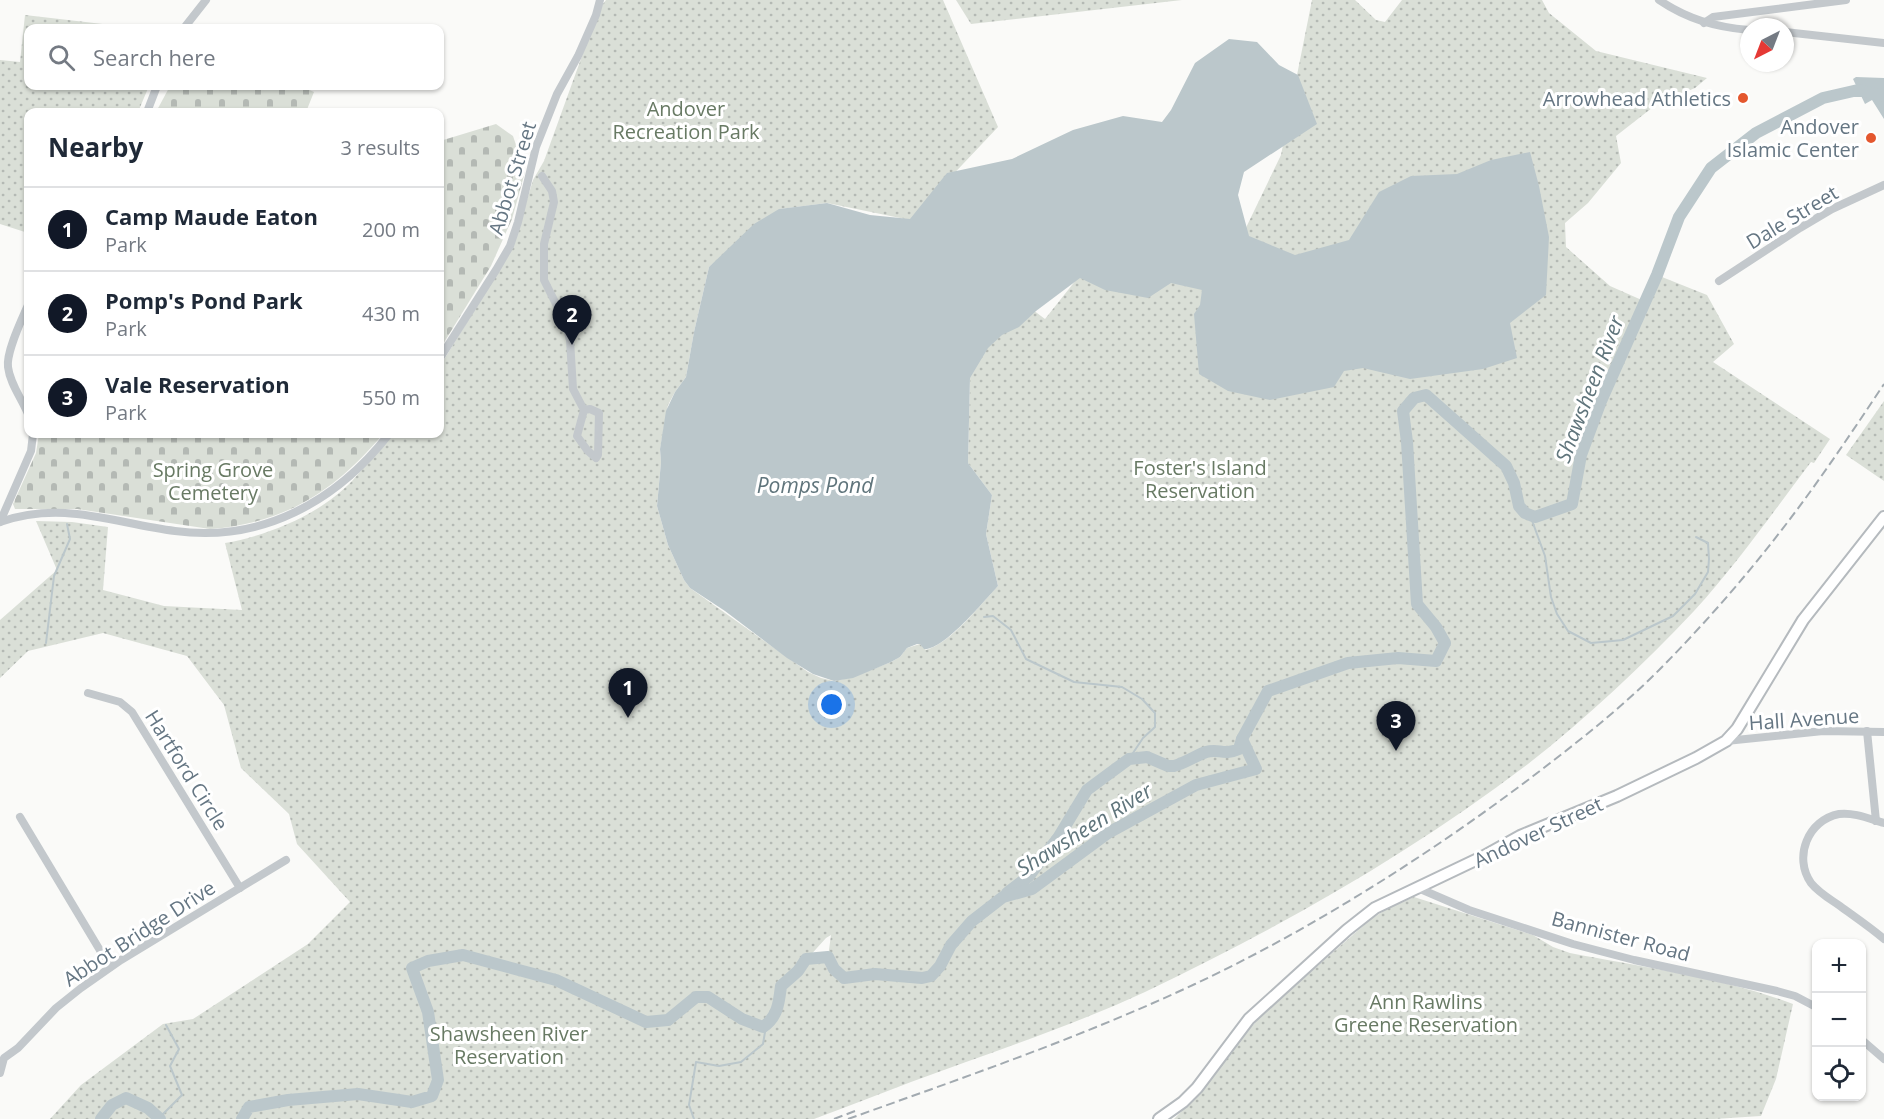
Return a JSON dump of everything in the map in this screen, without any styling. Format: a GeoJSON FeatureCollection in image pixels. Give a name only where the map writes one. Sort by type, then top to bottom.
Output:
{"type":"FeatureCollection","features":[{"type":"Feature","properties":{"kind":"main road","name":"Andover Street"},"geometry":{"type":"LineString","coordinates":[[1159,1119],[1183,1102],[1197,1088],[1240,1030],[1291,980],[1347,930],[1375,909],[1520,836],[1653,780],[1726,741],[1737,729],[1803,620],[1884,517]]}},
{"type":"Feature","properties":{"kind":"street"},"geometry":{"type":"LineString","coordinates":[[187,24],[206,0]]}},
{"type":"Feature","properties":{"kind":"street","name":"Abbot Street"},"geometry":{"type":"LineString","coordinates":[[444,352],[510,246],[536,147],[557,94],[578,56],[596,15],[600,0]]}},
{"type":"Feature","properties":{"kind":"street"},"geometry":{"type":"LineString","coordinates":[[1659,0],[1684,15],[1704,23],[1740,29]]}},
{"type":"Feature","properties":{"kind":"street"},"geometry":{"type":"LineString","coordinates":[[1704,23],[1713,17],[1846,0]]}},
{"type":"Feature","properties":{"kind":"street"},"geometry":{"type":"LineString","coordinates":[[1794,33],[1884,43]]}},
{"type":"Feature","properties":{"kind":"street"},"geometry":{"type":"LineString","coordinates":[[149,108],[155,90]]}},
{"type":"Feature","properties":{"kind":"street"},"geometry":{"type":"LineString","coordinates":[[542,176],[552,191],[554,202],[544,244],[544,280],[566,324],[570,340],[573,389],[584,410],[577,436],[596,458],[599,447],[599,413],[584,410]]}},
{"type":"Feature","properties":{"kind":"street","name":"Dale Street"},"geometry":{"type":"LineString","coordinates":[[1719,281],[1832,209],[1884,185]]}},
{"type":"Feature","properties":{"kind":"street"},"geometry":{"type":"LineString","coordinates":[[24,315],[8,355],[8,366],[24,406]]}},
{"type":"Feature","properties":{"kind":"street"},"geometry":{"type":"LineString","coordinates":[[0,522],[31,451],[33,438]]}},
{"type":"Feature","properties":{"kind":"street"},"geometry":{"type":"LineString","coordinates":[[0,522],[42,512],[63,512],[107,517],[175,531],[231,533],[273,522],[312,504],[373,454],[386,438]]}},
{"type":"Feature","properties":{"kind":"street","name":"Hartford Circle"},"geometry":{"type":"LineString","coordinates":[[88,693],[120,702],[132,712],[240,888]]}},
{"type":"Feature","properties":{"kind":"street","name":"Hall Avenue"},"geometry":{"type":"LineString","coordinates":[[1726,741],[1823,731],[1884,732]]}},
{"type":"Feature","properties":{"kind":"street"},"geometry":{"type":"LineString","coordinates":[[1867,731],[1880,822],[1851,814],[1839,814],[1828,818],[1814,829],[1808,839],[1804,850],[1804,862],[1806,873],[1816,888],[1884,939]]}},
{"type":"Feature","properties":{"kind":"street"},"geometry":{"type":"LineString","coordinates":[[20,817],[110,967]]}},
{"type":"Feature","properties":{"kind":"street","name":"Abbot Bridge Drive"},"geometry":{"type":"LineString","coordinates":[[0,1073],[2,1056],[18,1048],[56,1008],[110,967],[286,860]]}},
{"type":"Feature","properties":{"kind":"street","name":"Bannister Road"},"geometry":{"type":"LineString","coordinates":[[1418,888],[1469,910],[1573,944],[1777,991],[1795,996],[1812,1005]]}},
{"type":"Feature","properties":{"kind":"street"},"geometry":{"type":"LineString","coordinates":[[1866,1043],[1884,1059]]}},
{"type":"Feature","properties":{"kind":"green space"},"geometry":{"type":"Polygon","coordinates":[[[606,0],[943,0],[998,127],[910,220],[827,203],[780,209],[709,267],[686,377],[668,405],[660,449],[657,506],[668,545],[690,588],[808,672],[834,681],[853,677],[891,662],[900,657],[907,648],[920,644],[926,650],[936,646],[955,632],[998,586],[986,534],[992,495],[968,463],[970,378],[948,246],[1045,319],[1099,251],[1228,265],[1281,155],[1312,0],[1355,0],[1376,20],[1385,22],[1402,0],[1542,0],[1549,13],[1596,51],[1707,78],[1695,88],[1657,104],[1616,136],[1621,163],[1588,203],[1565,223],[1566,247],[1610,286],[1644,301],[1657,275],[1707,295],[1734,344],[1713,362],[1830,439],[1814,463],[1811,462],[1740,556],[1694,611],[1614,690],[1528,764],[1437,829],[1294,915],[1145,992],[1058,1028],[814,1119],[50,1119],[81,1085],[163,1024],[193,1019],[308,944],[350,902],[297,844],[289,814],[241,768],[224,705],[187,656],[103,633],[28,651],[0,678],[0,620],[57,570],[36,521],[72,522],[108,527],[103,590],[164,606],[242,610],[225,543],[277,529],[326,503],[353,480],[388,438],[444,438],[444,360],[512,249],[533,180],[544,161],[599,9],[606,0]],[[831,935],[826,938],[807,959],[828,957],[831,935]]]}},
{"type":"Feature","properties":{"kind":"green space"},"geometry":{"type":"Polygon","coordinates":[[[956,0],[1182,0],[971,24],[956,0]]]}},
{"type":"Feature","properties":{"kind":"green space"},"geometry":{"type":"Polygon","coordinates":[[[25,15],[103,24],[24,24],[25,15]]]}},
{"type":"Feature","properties":{"kind":"green space"},"geometry":{"type":"Polygon","coordinates":[[[24,24],[24,90],[147,90],[140,108],[24,108],[24,232],[0,224],[0,60],[20,62],[24,24]]]}},
{"type":"Feature","properties":{"kind":"green space"},"geometry":{"type":"Polygon","coordinates":[[[168,90],[309,90],[314,92],[308,108],[158,108],[168,90]]]}},
{"type":"Feature","properties":{"kind":"green space"},"geometry":{"type":"Polygon","coordinates":[[[496,124],[513,136],[525,172],[512,219],[491,266],[444,342],[444,140],[496,124]]]}},
{"type":"Feature","properties":{"kind":"green space"},"geometry":{"type":"Polygon","coordinates":[[[1884,401],[1884,481],[1846,455],[1884,401]]]}},
{"type":"Feature","properties":{"kind":"green space","name":"Spring Grove Cemetery"},"geometry":{"type":"Polygon","coordinates":[[[38,438],[379,438],[346,472],[307,501],[262,520],[210,529],[77,509],[15,509],[13,504],[36,453],[38,438]]]}},
{"type":"Feature","properties":{"kind":"green space","name":"Ann Rawlins Greene Reservation"},"geometry":{"type":"Polygon","coordinates":[[[1414,897],[1533,935],[1553,947],[1570,953],[1712,980],[1793,1004],[1776,1079],[1761,1116],[1714,1119],[1174,1119],[1201,1091],[1238,1042],[1263,1014],[1371,919],[1414,897]]]}},
{"type":"Feature","properties":{"kind":"water","name":"Pomps Pond"},"geometry":{"type":"Polygon","coordinates":[[[1229,39],[1257,42],[1279,65],[1298,75],[1317,124],[1244,172],[1238,195],[1249,236],[1295,255],[1349,240],[1379,192],[1411,176],[1457,174],[1491,160],[1530,152],[1549,237],[1546,295],[1510,323],[1517,358],[1483,369],[1410,379],[1363,368],[1344,371],[1334,387],[1270,400],[1228,391],[1199,374],[1194,314],[1200,305],[1202,290],[1171,283],[1148,298],[1105,290],[1080,278],[1036,311],[1019,327],[1002,335],[988,348],[970,378],[968,463],[992,495],[986,534],[998,586],[942,642],[924,649],[917,644],[907,648],[900,657],[891,662],[853,678],[834,681],[813,674],[787,658],[725,611],[690,588],[668,545],[657,506],[660,449],[666,411],[675,392],[686,377],[709,267],[754,224],[779,209],[827,203],[870,215],[910,219],[947,173],[1012,159],[1073,130],[1123,116],[1162,122],[1171,110],[1195,63],[1229,39]]]}},
{"type":"Feature","properties":{"kind":"water"},"geometry":{"type":"Polygon","coordinates":[[[1856,77],[1884,78],[1884,119],[1872,100],[1865,104],[1853,79],[1856,77]]]}},
{"type":"Feature","properties":{"kind":"waterway","name":"Shawsheen River"},"geometry":{"type":"LineString","coordinates":[[242,1119],[249,1107],[288,1100],[358,1094],[412,1102],[432,1096],[438,1080],[428,1012],[412,968],[428,961],[463,955],[556,980],[646,1022],[668,1020],[696,997],[708,997],[742,1019],[763,1027],[775,1014],[781,986],[798,971],[806,959],[828,957],[834,969],[844,978],[875,974],[922,978],[931,976],[940,966],[951,945],[972,921],[1003,897],[1032,889],[1108,833],[1196,785],[1256,769],[1242,739],[1268,691],[1348,663],[1398,658],[1436,661],[1445,643],[1436,627],[1417,604],[1403,411],[1414,398],[1426,395],[1506,466],[1514,483],[1519,506],[1525,513],[1535,517],[1572,504],[1581,455],[1601,401],[1657,275],[1679,217],[1711,168],[1756,133],[1823,98],[1858,90],[1884,96]]}},
{"type":"Feature","properties":{"kind":"waterway"},"geometry":{"type":"LineString","coordinates":[[1530,515],[1545,556],[1551,597],[1557,614],[1568,631],[1591,643],[1623,640],[1673,616],[1695,594],[1708,572],[1709,559],[1708,543],[1696,537]]}},
{"type":"Feature","properties":{"kind":"waterway"},"geometry":{"type":"LineString","coordinates":[[46,643],[54,576],[70,539],[67,524]]}},
{"type":"Feature","properties":{"kind":"waterway"},"geometry":{"type":"LineString","coordinates":[[984,617],[993,616],[1011,630],[1026,659],[1074,682],[1122,687],[1142,699],[1155,713],[1155,727],[1143,738],[1129,759]]}},
{"type":"Feature","properties":{"kind":"waterway","name":"Shawsheen River"},"geometry":{"type":"LineString","coordinates":[[1007,893],[1028,877],[1058,838],[1087,790],[1129,759],[1147,757],[1168,766],[1174,766],[1206,752],[1229,752],[1239,749],[1242,739]]}},
{"type":"Feature","properties":{"kind":"waterway"},"geometry":{"type":"LineString","coordinates":[[159,1118],[182,1095],[170,1066],[179,1049],[166,1025]]}},
{"type":"Feature","properties":{"kind":"waterway"},"geometry":{"type":"LineString","coordinates":[[694,1119],[689,1105],[696,1062],[719,1066],[741,1062],[763,1044],[765,1032],[763,1027]]}},
{"type":"Feature","properties":{"kind":"waterway","name":"Shawsheen River"},"geometry":{"type":"LineString","coordinates":[[101,1119],[112,1105],[126,1098],[148,1108],[160,1119]]}},
{"type":"Feature","properties":{"kind":"railway"},"geometry":{"type":"LineString","coordinates":[[848,1119],[1110,1022],[1195,984],[1324,916],[1450,836],[1528,780],[1615,711],[1683,646],[1740,582],[1776,537],[1820,478],[1884,384]]}},
{"type":"Feature","properties":{"kind":"railway"},"geometry":{"type":"LineString","coordinates":[[834,1119],[855,1111]]}},
{"type":"Feature","properties":{"kind":"place","name":"Arrowhead Athletics"},"geometry":{"type":"Point","coordinates":[1743,98]}},
{"type":"Feature","properties":{"kind":"place","name":"Andover Islamic Center"},"geometry":{"type":"Point","coordinates":[1871,138]}},
{"type":"Feature","properties":{"kind":"place","name":"Pomp's Pond Park"},"geometry":{"type":"Point","coordinates":[572,345]}},
{"type":"Feature","properties":{"kind":"place","name":"Camp Maude Eaton"},"geometry":{"type":"Point","coordinates":[628,718]}},
{"type":"Feature","properties":{"kind":"place","name":"Vale Reservation"},"geometry":{"type":"Point","coordinates":[1396,751]}},
{"type":"Feature","properties":{"kind":"park label","name":"Andover Recreation Park"},"geometry":{"type":"Point","coordinates":[686,120]}},
{"type":"Feature","properties":{"kind":"park label","name":"Foster's Island Reservation"},"geometry":{"type":"Point","coordinates":[1200,478]}},
{"type":"Feature","properties":{"kind":"park label","name":"Shawsheen River Reservation"},"geometry":{"type":"Point","coordinates":[509,1044]}}]}
